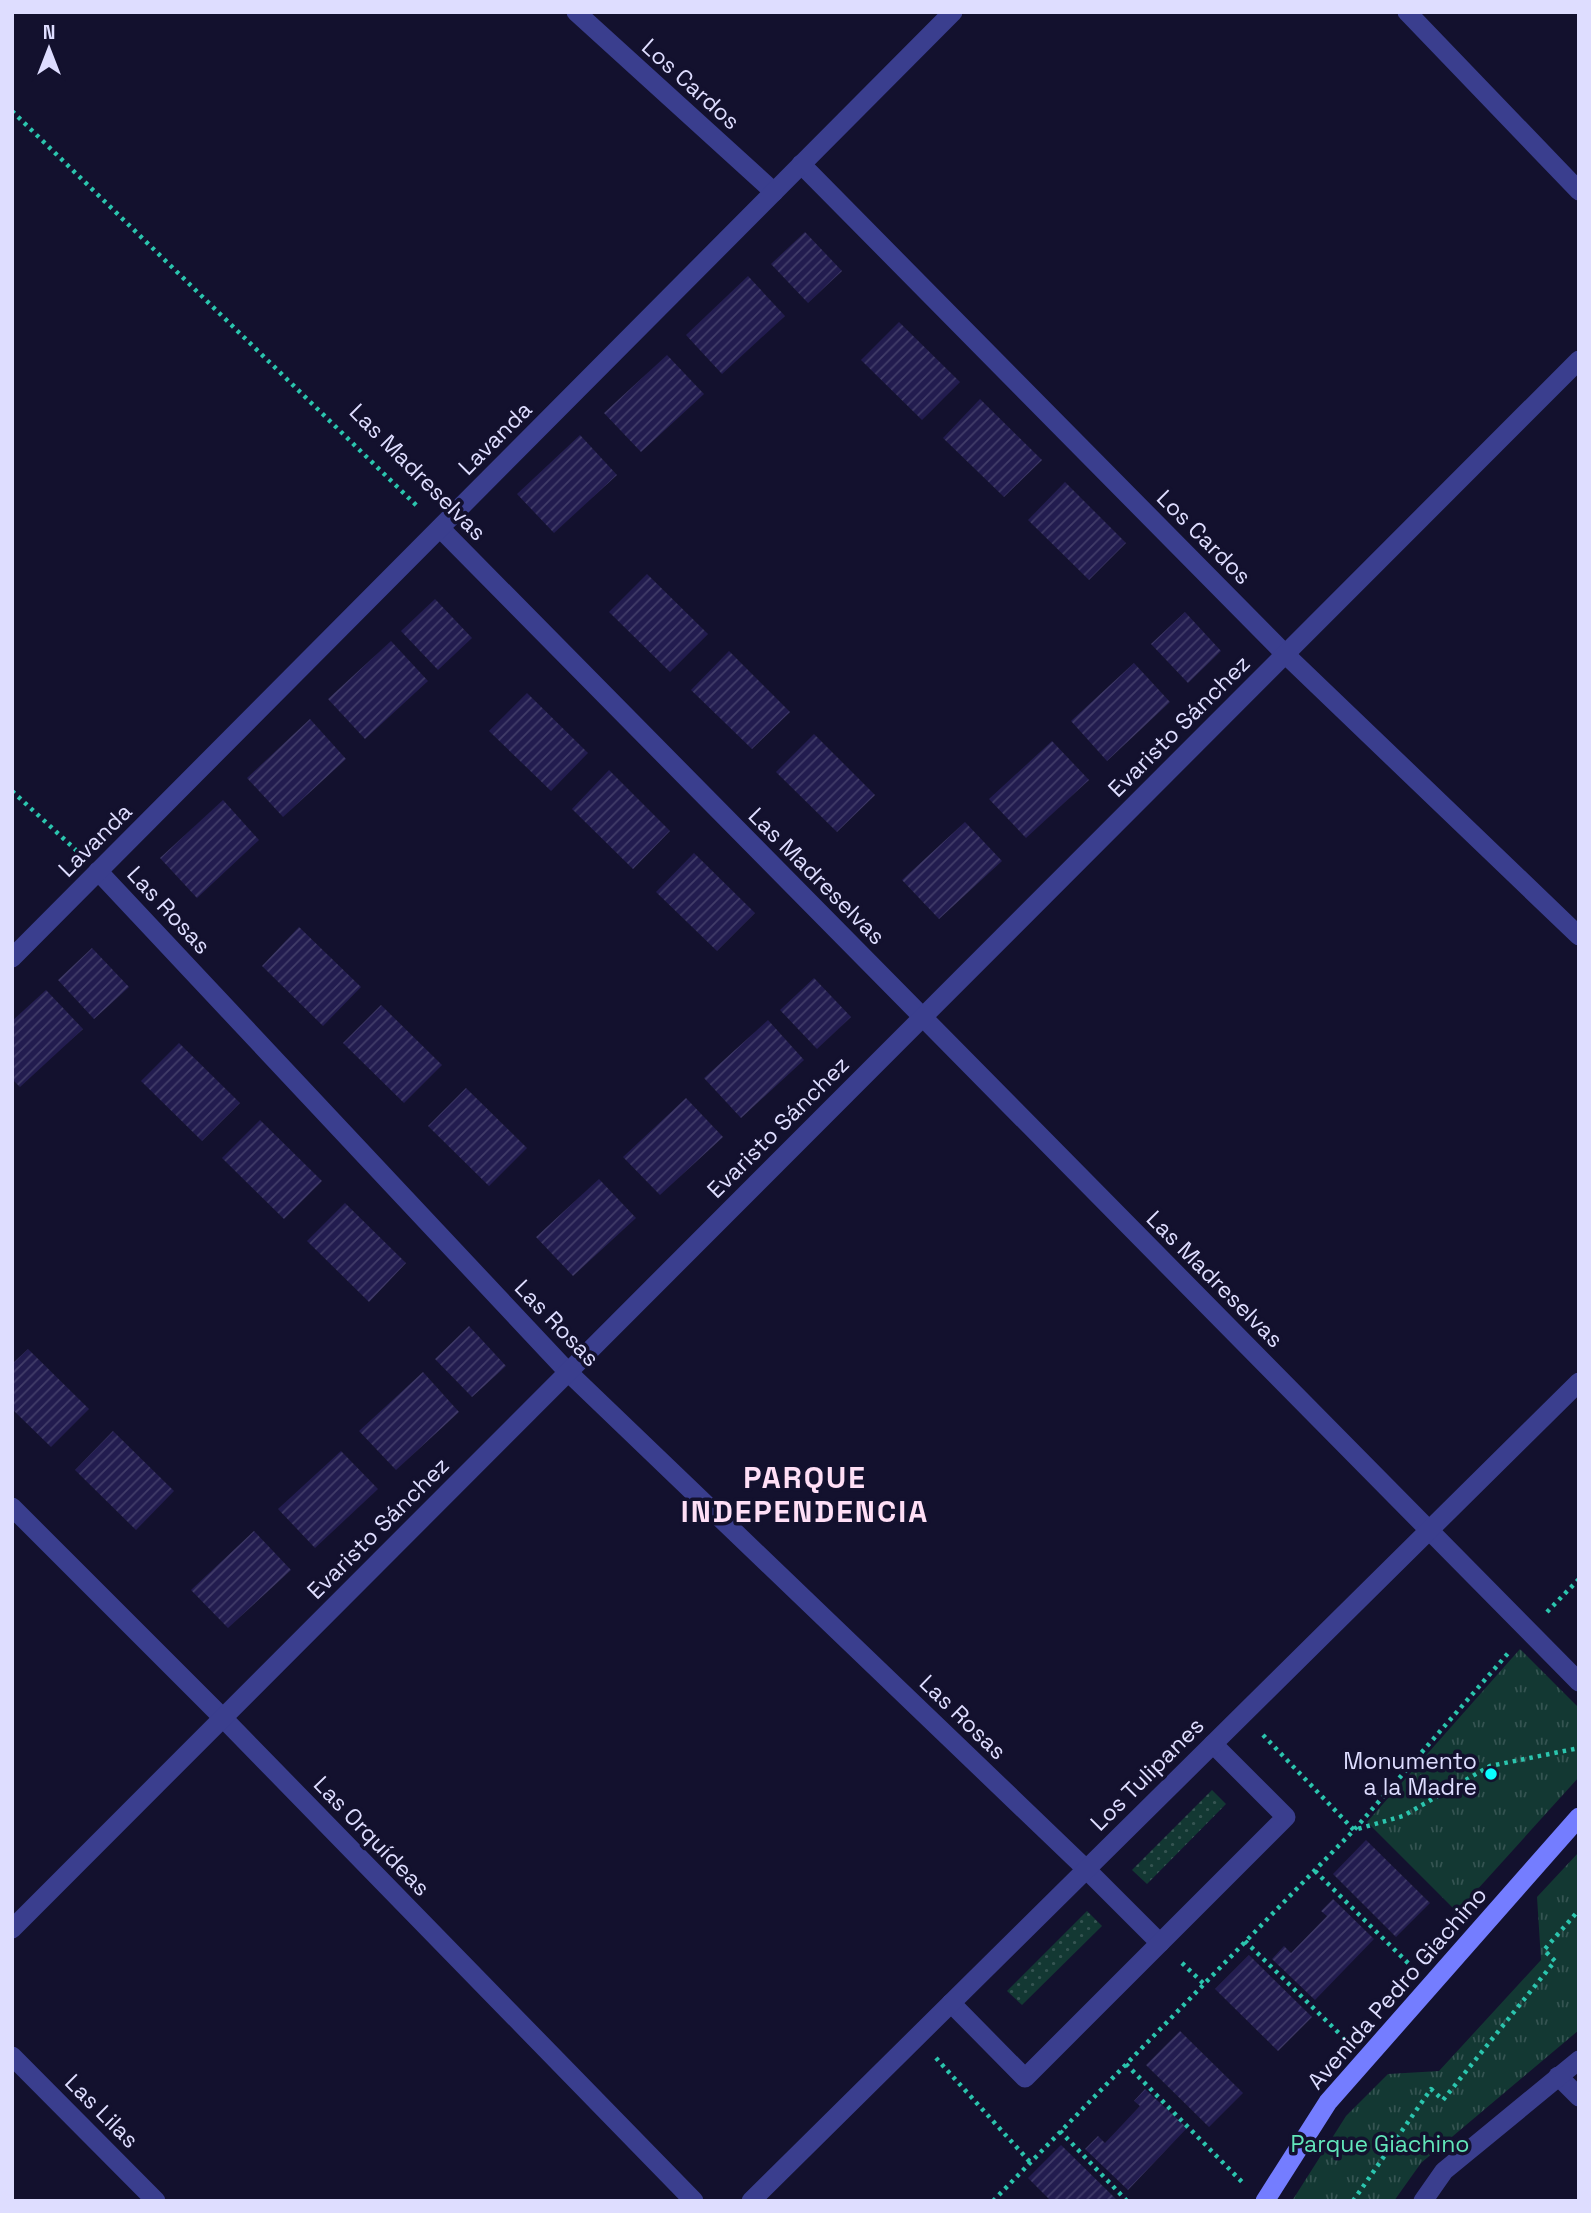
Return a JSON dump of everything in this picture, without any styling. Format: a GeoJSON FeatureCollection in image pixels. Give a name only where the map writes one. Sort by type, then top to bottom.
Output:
{"type":"FeatureCollection","features":[{"type":"Feature","properties":{"kind":"main road","name":"Avenida Pedro Giachino"},"geometry":{"type":"LineString","coordinates":[[1258,2197],[1328,2102],[1579,1817]]}},
{"type":"Feature","properties":{"kind":"street","name":"Los Cardos"},"geometry":{"type":"LineString","coordinates":[[576,12],[774,192]]}},
{"type":"Feature","properties":{"kind":"street","name":"Lavanda"},"geometry":{"type":"LineString","coordinates":[[12,958],[953,12]]}},
{"type":"Feature","properties":{"kind":"street"},"geometry":{"type":"LineString","coordinates":[[1407,12],[1579,191]]}},
{"type":"Feature","properties":{"kind":"street","name":"Los Cardos"},"geometry":{"type":"LineString","coordinates":[[802,164],[1285,654],[1579,936]]}},
{"type":"Feature","properties":{"kind":"street","name":"Evaristo Sánchez"},"geometry":{"type":"LineString","coordinates":[[12,1929],[1579,360]]}},
{"type":"Feature","properties":{"kind":"street","name":"Las Madreselvas"},"geometry":{"type":"LineString","coordinates":[[440,528],[1579,1682]]}},
{"type":"Feature","properties":{"kind":"street","name":"Las Rosas"},"geometry":{"type":"LineString","coordinates":[[99,871],[568,1372],[1160,1943]]}},
{"type":"Feature","properties":{"kind":"street","name":"Los Tulipanes"},"geometry":{"type":"LineString","coordinates":[[751,2201],[1579,1382]]}},
{"type":"Feature","properties":{"kind":"street","name":"Las Orquídeas"},"geometry":{"type":"LineString","coordinates":[[12,1507],[223,1718],[694,2201]]}},
{"type":"Feature","properties":{"kind":"street"},"geometry":{"type":"LineString","coordinates":[[951,2003],[1025,2078],[1286,1817],[1213,1744]]}},
{"type":"Feature","properties":{"kind":"street","name":"Las Lilas"},"geometry":{"type":"LineString","coordinates":[[12,2056],[156,2201]]}},
{"type":"Feature","properties":{"kind":"street"},"geometry":{"type":"LineString","coordinates":[[1423,2201],[1444,2171],[1579,2060]]}},
{"type":"Feature","properties":{"kind":"street"},"geometry":{"type":"LineString","coordinates":[[1558,2076],[1579,2097]]}},
{"type":"Feature","properties":{"kind":"path","name":"Las Madreselvas"},"geometry":{"type":"LineString","coordinates":[[12,111],[440,528]]}},
{"type":"Feature","properties":{"kind":"path","name":"Las Rosas"},"geometry":{"type":"LineString","coordinates":[[12,790],[99,871]]}},
{"type":"Feature","properties":{"kind":"path"},"geometry":{"type":"LineString","coordinates":[[992,2201],[1354,1830],[1528,1631],[1579,1579]]}},
{"type":"Feature","properties":{"kind":"path"},"geometry":{"type":"LineString","coordinates":[[1243,1714],[1354,1830]]}},
{"type":"Feature","properties":{"kind":"path"},"geometry":{"type":"LineString","coordinates":[[1354,1830],[1403,1816],[1490,1766],[1579,1748]]}},
{"type":"Feature","properties":{"kind":"path"},"geometry":{"type":"LineString","coordinates":[[1315,1871],[1432,1984]]}},
{"type":"Feature","properties":{"kind":"path"},"geometry":{"type":"LineString","coordinates":[[1353,2201],[1431,2089],[1443,2100],[1555,1961],[1544,1950],[1579,1910]]}},
{"type":"Feature","properties":{"kind":"path"},"geometry":{"type":"LineString","coordinates":[[1245,1941],[1366,2058]]}},
{"type":"Feature","properties":{"kind":"path"},"geometry":{"type":"LineString","coordinates":[[916,2037],[1030,2162]]}},
{"type":"Feature","properties":{"kind":"path"},"geometry":{"type":"LineString","coordinates":[[1126,2064],[1258,2197]]}},
{"type":"Feature","properties":{"kind":"path"},"geometry":{"type":"LineString","coordinates":[[1060,2131],[1128,2201]]}},
{"type":"Feature","properties":{"kind":"green space"},"geometry":{"type":"Polygon","coordinates":[[[1520,1649],[1579,1708],[1579,1777],[1457,1912],[1367,1822],[1520,1649]]]}},
{"type":"Feature","properties":{"kind":"green space"},"geometry":{"type":"Polygon","coordinates":[[[1212,1790],[1226,1804],[1147,1884],[1132,1870],[1212,1790]]]}},
{"type":"Feature","properties":{"kind":"green space","name":"Parque Giachino"},"geometry":{"type":"Polygon","coordinates":[[[1579,1852],[1579,2030],[1421,2163],[1394,2201],[1292,2201],[1346,2116],[1388,2074],[1439,2071],[1541,1960],[1537,1897],[1579,1852]]]}},
{"type":"Feature","properties":{"kind":"green space"},"geometry":{"type":"Polygon","coordinates":[[[1087,1911],[1102,1926],[1022,2005],[1007,1991],[1087,1911]]]}},
{"type":"Feature","properties":{"kind":"building"},"geometry":{"type":"Polygon","coordinates":[[[805,232],[842,271],[808,303],[771,264],[805,232]]]}},
{"type":"Feature","properties":{"kind":"building"},"geometry":{"type":"Polygon","coordinates":[[[748,276],[785,316],[722,374],[686,335],[748,276]]]}},
{"type":"Feature","properties":{"kind":"building"},"geometry":{"type":"Polygon","coordinates":[[[899,322],[960,382],[922,420],[861,360],[899,322]]]}},
{"type":"Feature","properties":{"kind":"building"},"geometry":{"type":"Polygon","coordinates":[[[667,355],[704,394],[641,452],[604,413],[667,355]]]}},
{"type":"Feature","properties":{"kind":"building"},"geometry":{"type":"Polygon","coordinates":[[[980,399],[1042,460],[1004,497],[943,438],[980,399]]]}},
{"type":"Feature","properties":{"kind":"building"},"geometry":{"type":"Polygon","coordinates":[[[580,435],[617,475],[554,533],[517,494],[580,435]]]}},
{"type":"Feature","properties":{"kind":"building"},"geometry":{"type":"Polygon","coordinates":[[[1065,482],[1126,543],[1089,580],[1028,520],[1065,482]]]}},
{"type":"Feature","properties":{"kind":"building"},"geometry":{"type":"Polygon","coordinates":[[[647,574],[708,634],[670,672],[609,612],[647,574]]]}},
{"type":"Feature","properties":{"kind":"building"},"geometry":{"type":"Polygon","coordinates":[[[435,599],[472,638],[438,670],[401,631],[435,599]]]}},
{"type":"Feature","properties":{"kind":"building"},"geometry":{"type":"Polygon","coordinates":[[[1185,612],[1221,651],[1188,683],[1151,644],[1185,612]]]}},
{"type":"Feature","properties":{"kind":"building"},"geometry":{"type":"Polygon","coordinates":[[[391,641],[428,681],[365,739],[328,699],[391,641]]]}},
{"type":"Feature","properties":{"kind":"building"},"geometry":{"type":"Polygon","coordinates":[[[729,651],[790,712],[752,749],[691,690],[729,651]]]}},
{"type":"Feature","properties":{"kind":"building"},"geometry":{"type":"Polygon","coordinates":[[[1134,663],[1170,702],[1107,761],[1071,721],[1134,663]]]}},
{"type":"Feature","properties":{"kind":"building"},"geometry":{"type":"Polygon","coordinates":[[[527,693],[588,753],[551,791],[489,731],[527,693]]]}},
{"type":"Feature","properties":{"kind":"building"},"geometry":{"type":"Polygon","coordinates":[[[310,719],[346,759],[283,817],[247,778],[310,719]]]}},
{"type":"Feature","properties":{"kind":"building"},"geometry":{"type":"Polygon","coordinates":[[[814,734],[875,795],[837,832],[776,772],[814,734]]]}},
{"type":"Feature","properties":{"kind":"building"},"geometry":{"type":"Polygon","coordinates":[[[1052,741],[1089,780],[1026,838],[989,799],[1052,741]]]}},
{"type":"Feature","properties":{"kind":"building"},"geometry":{"type":"Polygon","coordinates":[[[609,770],[670,831],[633,869],[572,809],[609,770]]]}},
{"type":"Feature","properties":{"kind":"building"},"geometry":{"type":"Polygon","coordinates":[[[223,800],[259,840],[197,898],[160,858],[223,800]]]}},
{"type":"Feature","properties":{"kind":"building"},"geometry":{"type":"Polygon","coordinates":[[[965,822],[1002,861],[939,919],[902,880],[965,822]]]}},
{"type":"Feature","properties":{"kind":"building"},"geometry":{"type":"Polygon","coordinates":[[[694,853],[755,913],[717,951],[656,892],[694,853]]]}},
{"type":"Feature","properties":{"kind":"building"},"geometry":{"type":"Polygon","coordinates":[[[299,927],[361,987],[323,1026],[262,966],[299,927]]]}},
{"type":"Feature","properties":{"kind":"building"},"geometry":{"type":"Polygon","coordinates":[[[92,948],[129,987],[94,1019],[58,980],[92,948]]]}},
{"type":"Feature","properties":{"kind":"building"},"geometry":{"type":"Polygon","coordinates":[[[814,978],[851,1017],[817,1049],[780,1010],[814,978]]]}},
{"type":"Feature","properties":{"kind":"building"},"geometry":{"type":"Polygon","coordinates":[[[46,990],[83,1029],[20,1087],[12,1079],[12,1021],[46,990]]]}},
{"type":"Feature","properties":{"kind":"building"},"geometry":{"type":"Polygon","coordinates":[[[381,1005],[442,1065],[404,1103],[343,1043],[381,1005]]]}},
{"type":"Feature","properties":{"kind":"building"},"geometry":{"type":"Polygon","coordinates":[[[768,1020],[804,1060],[741,1118],[704,1078],[768,1020]]]}},
{"type":"Feature","properties":{"kind":"building"},"geometry":{"type":"Polygon","coordinates":[[[179,1043],[240,1103],[202,1141],[141,1081],[179,1043]]]}},
{"type":"Feature","properties":{"kind":"building"},"geometry":{"type":"Polygon","coordinates":[[[466,1088],[527,1148],[489,1186],[428,1126],[466,1088]]]}},
{"type":"Feature","properties":{"kind":"building"},"geometry":{"type":"Polygon","coordinates":[[[686,1098],[723,1137],[660,1195],[623,1157],[686,1098]]]}},
{"type":"Feature","properties":{"kind":"building"},"geometry":{"type":"Polygon","coordinates":[[[260,1120],[322,1181],[284,1219],[222,1158],[260,1120]]]}},
{"type":"Feature","properties":{"kind":"building"},"geometry":{"type":"Polygon","coordinates":[[[599,1179],[636,1218],[573,1276],[536,1237],[599,1179]]]}},
{"type":"Feature","properties":{"kind":"building"},"geometry":{"type":"Polygon","coordinates":[[[345,1203],[406,1263],[369,1302],[307,1241],[345,1203]]]}},
{"type":"Feature","properties":{"kind":"building"},"geometry":{"type":"Polygon","coordinates":[[[469,1326],[506,1366],[472,1397],[435,1359],[469,1326]]]}},
{"type":"Feature","properties":{"kind":"building"},"geometry":{"type":"Polygon","coordinates":[[[28,1349],[89,1409],[51,1447],[12,1409],[12,1364],[28,1349]]]}},
{"type":"Feature","properties":{"kind":"building"},"geometry":{"type":"Polygon","coordinates":[[[423,1372],[459,1412],[396,1470],[359,1431],[423,1372]]]}},
{"type":"Feature","properties":{"kind":"building"},"geometry":{"type":"Polygon","coordinates":[[[113,1431],[174,1491],[136,1530],[75,1470],[113,1431]]]}},
{"type":"Feature","properties":{"kind":"building"},"geometry":{"type":"Polygon","coordinates":[[[341,1451],[378,1489],[315,1548],[278,1509],[341,1451]]]}},
{"type":"Feature","properties":{"kind":"building"},"geometry":{"type":"Polygon","coordinates":[[[254,1531],[291,1570],[228,1628],[191,1590],[254,1531]]]}},
{"type":"Feature","properties":{"kind":"building"},"geometry":{"type":"Polygon","coordinates":[[[1366,1840],[1430,1903],[1396,1937],[1333,1874],[1366,1840]]]}},
{"type":"Feature","properties":{"kind":"building"},"geometry":{"type":"Polygon","coordinates":[[[1333,1899],[1374,1939],[1315,2000],[1272,1959],[1284,1946],[1291,1953],[1327,1916],[1321,1911],[1333,1899]]]}},
{"type":"Feature","properties":{"kind":"building"},"geometry":{"type":"Polygon","coordinates":[[[1249,1955],[1312,2017],[1278,2051],[1215,1989],[1249,1955]]]}},
{"type":"Feature","properties":{"kind":"building"},"geometry":{"type":"Polygon","coordinates":[[[1180,2031],[1243,2093],[1209,2127],[1146,2065],[1180,2031]]]}},
{"type":"Feature","properties":{"kind":"building"},"geometry":{"type":"Polygon","coordinates":[[[1145,2089],[1187,2128],[1128,2190],[1085,2149],[1098,2136],[1105,2143],[1140,2106],[1134,2101],[1145,2089]]]}},
{"type":"Feature","properties":{"kind":"building"},"geometry":{"type":"Polygon","coordinates":[[[1061,2145],[1118,2201],[1051,2201],[1028,2178],[1061,2145]]]}},
{"type":"Feature","properties":{"kind":"place","name":"Monumento a la Madre"},"geometry":{"type":"Point","coordinates":[1491,1774]}},
{"type":"Feature","properties":{"kind":"district","name":"PARQUE INDEPENDENCIA"},"geometry":{"type":"Point","coordinates":[805,1494]}}]}
